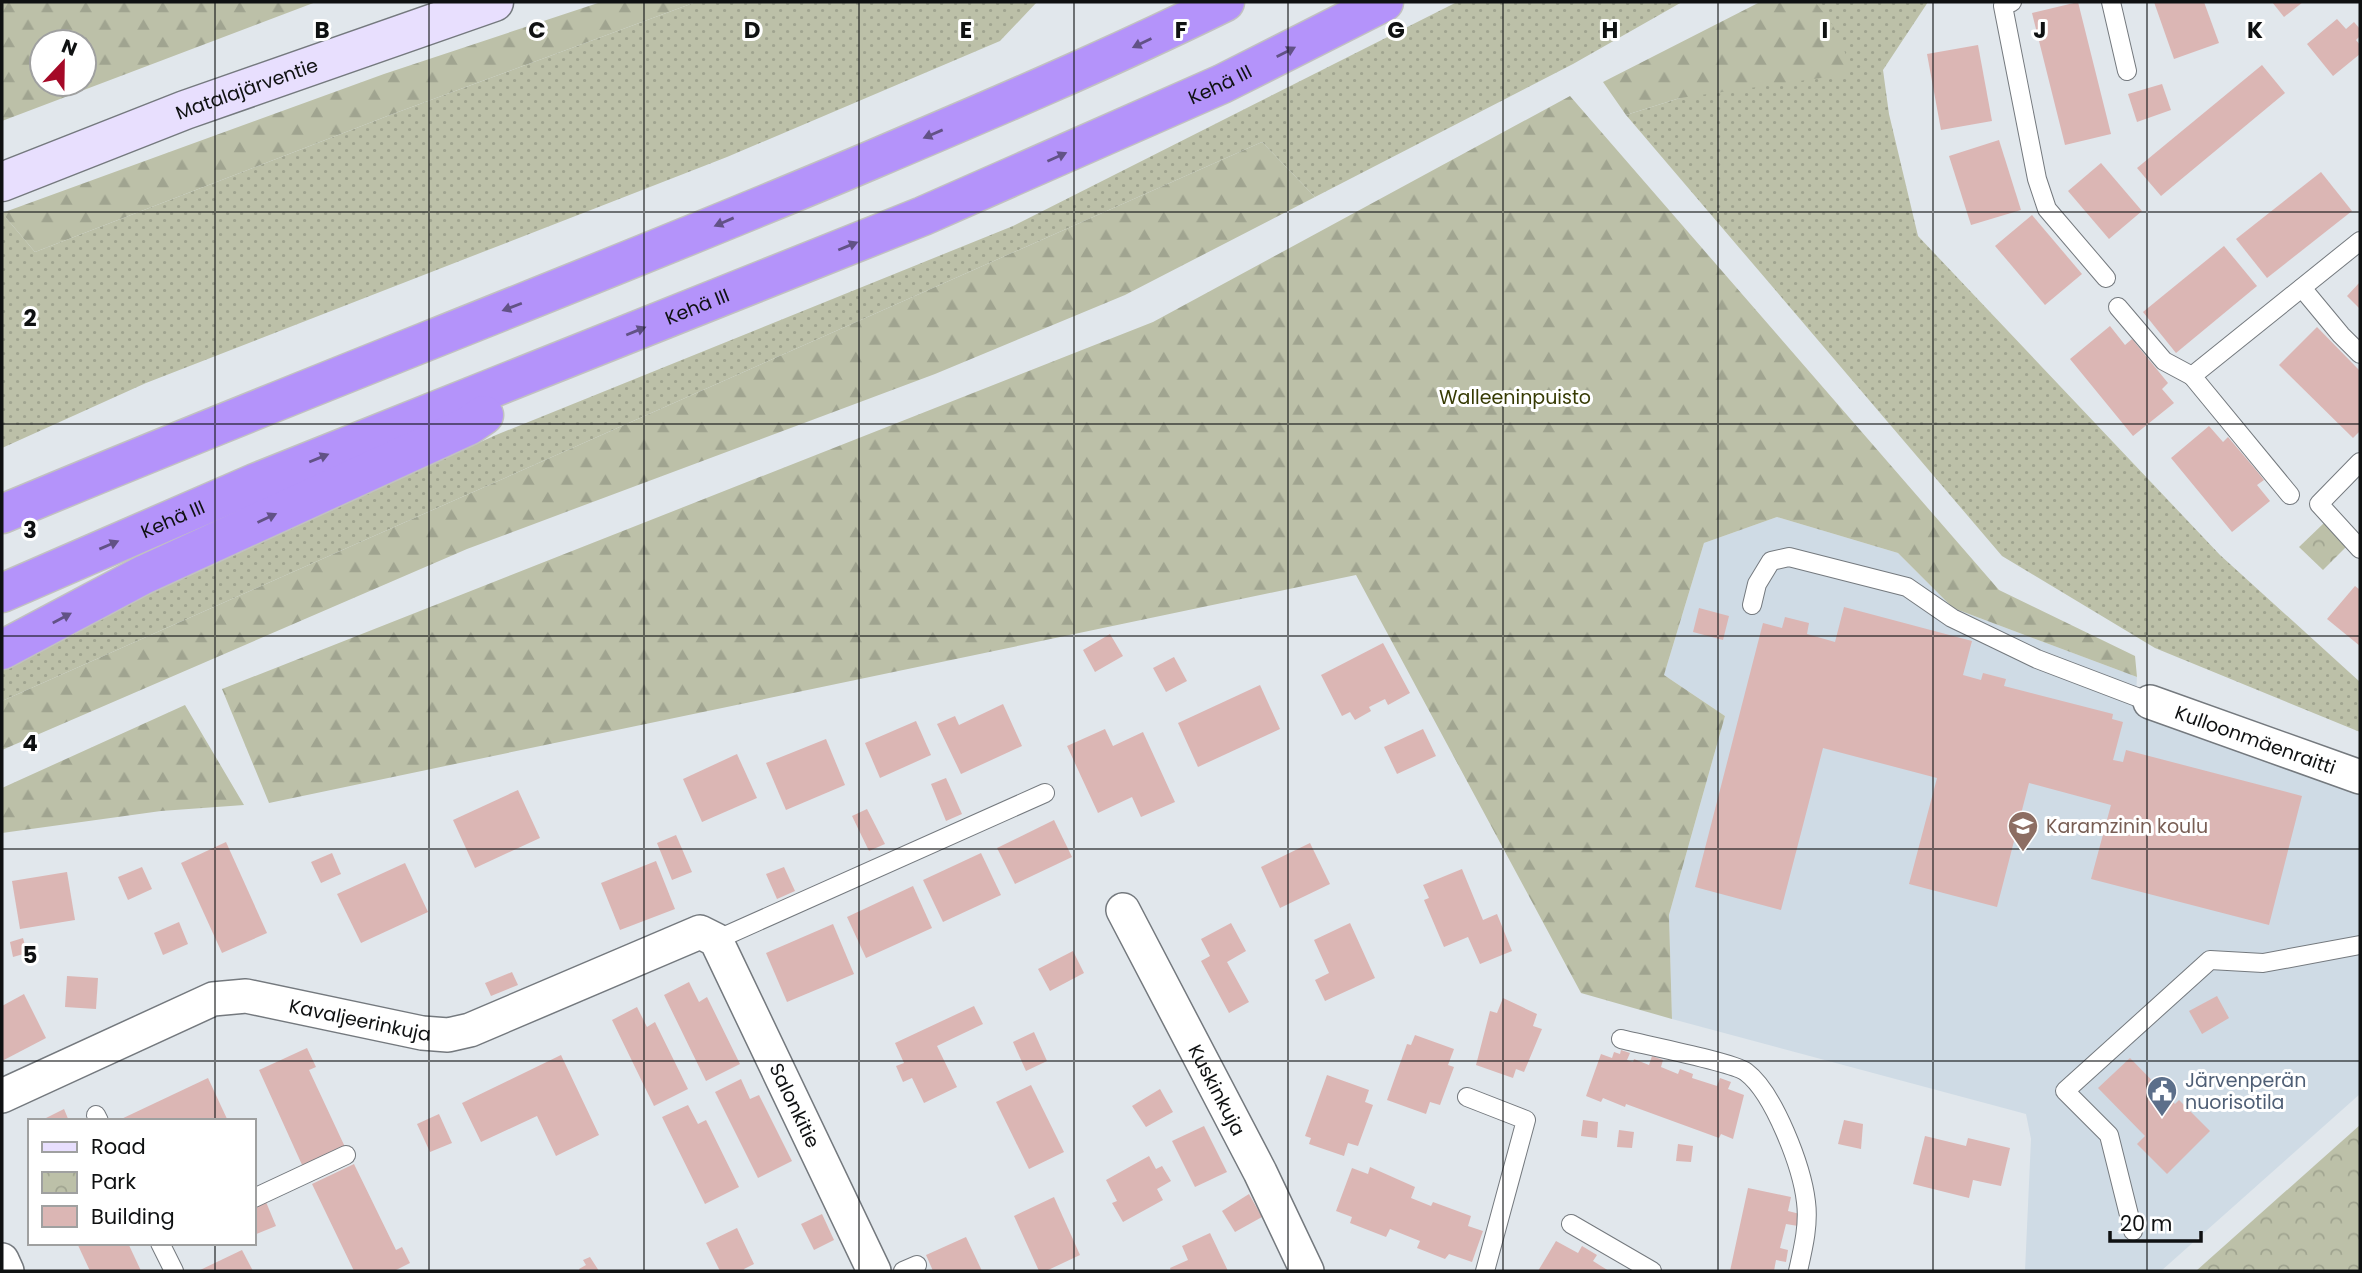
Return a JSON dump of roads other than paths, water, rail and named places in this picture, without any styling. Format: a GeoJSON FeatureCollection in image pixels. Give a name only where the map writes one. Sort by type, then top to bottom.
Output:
{"type":"FeatureCollection","features":[{"type":"Feature","properties":{"kind":"highway"},"geometry":{"type":"LineString","coordinates":[[2,514],[269,402],[692,236],[1109,60],[1225,2]]}},
{"type":"Feature","properties":{"kind":"highway","name":"Kehä III"},"geometry":{"type":"LineString","coordinates":[[2,593],[243,488],[961,200],[1223,85],[1384,2]]}},
{"type":"Feature","properties":{"kind":"highway"},"geometry":{"type":"LineString","coordinates":[[2,650],[143,575],[468,426],[573,356]]}},
{"type":"Feature","properties":{"kind":"main road","name":"Matalajärventie"},"geometry":{"type":"LineString","coordinates":[[2,182],[186,110],[494,2]]}},
{"type":"Feature","properties":{"kind":"street","name":"Kulloonmäenraitti"},"geometry":{"type":"LineString","coordinates":[[2150,702],[2360,777]]}},
{"type":"Feature","properties":{"kind":"street","name":"Kuskinkuja"},"geometry":{"type":"LineString","coordinates":[[1123,910],[1260,1172],[1307,1271]]}},
{"type":"Feature","properties":{"kind":"street","name":"Kavaljeerinkuja"},"geometry":{"type":"LineString","coordinates":[[2,1096],[213,999],[246,996],[422,1034],[448,1035],[481,1025],[700,932],[716,940]]}},
{"type":"Feature","properties":{"kind":"street","name":"Salonkitie"},"geometry":{"type":"LineString","coordinates":[[716,940],[874,1271]]}},
{"type":"Feature","properties":{"kind":"street"},"geometry":{"type":"LineString","coordinates":[[2,1260],[7,1271]]}},
{"type":"Feature","properties":{"kind":"lane"},"geometry":{"type":"LineString","coordinates":[[2012,2],[2003,6],[2037,179],[2048,209],[2106,278]]}},
{"type":"Feature","properties":{"kind":"lane"},"geometry":{"type":"LineString","coordinates":[[2111,2],[2127,71]]}},
{"type":"Feature","properties":{"kind":"lane"},"geometry":{"type":"LineString","coordinates":[[2192,376],[2360,241]]}},
{"type":"Feature","properties":{"kind":"lane"},"geometry":{"type":"LineString","coordinates":[[2302,288],[2360,354]]}},
{"type":"Feature","properties":{"kind":"lane"},"geometry":{"type":"LineString","coordinates":[[2118,307],[2164,361],[2192,376],[2290,495]]}},
{"type":"Feature","properties":{"kind":"lane"},"geometry":{"type":"LineString","coordinates":[[2360,462],[2319,504],[2360,549]]}},
{"type":"Feature","properties":{"kind":"lane"},"geometry":{"type":"LineString","coordinates":[[1752,606],[1757,584],[1771,561],[1789,557],[1907,587],[1952,618],[2037,659],[2150,702]]}},
{"type":"Feature","properties":{"kind":"lane"},"geometry":{"type":"LineString","coordinates":[[716,940],[1045,793]]}},
{"type":"Feature","properties":{"kind":"lane"},"geometry":{"type":"LineString","coordinates":[[2133,1231],[2109,1135],[2064,1091],[2210,960],[2263,963],[2360,945]]}},
{"type":"Feature","properties":{"kind":"lane"},"geometry":{"type":"LineString","coordinates":[[1621,1039],[1744,1071],[1765,1092],[1795,1159],[1806,1202],[1805,1239],[1798,1271]]}},
{"type":"Feature","properties":{"kind":"lane"},"geometry":{"type":"LineString","coordinates":[[1467,1097],[1526,1121],[1485,1271]]}},
{"type":"Feature","properties":{"kind":"lane"},"geometry":{"type":"LineString","coordinates":[[256,1197],[346,1155]]}},
{"type":"Feature","properties":{"kind":"lane"},"geometry":{"type":"LineString","coordinates":[[1572,1224],[1652,1271]]}},
{"type":"Feature","properties":{"kind":"lane"},"geometry":{"type":"LineString","coordinates":[[161,1245],[174,1271]]}},
{"type":"Feature","properties":{"kind":"place","name":"Karamzinin koulu"},"geometry":{"type":"Point","coordinates":[2023,853]}},
{"type":"Feature","properties":{"kind":"place","name":"Järvenperän nuorisotila"},"geometry":{"type":"Point","coordinates":[2162,1118]}},
{"type":"Feature","properties":{"kind":"park label","name":"Walleeninpuisto"},"geometry":{"type":"Point","coordinates":[1515,397]}}]}
